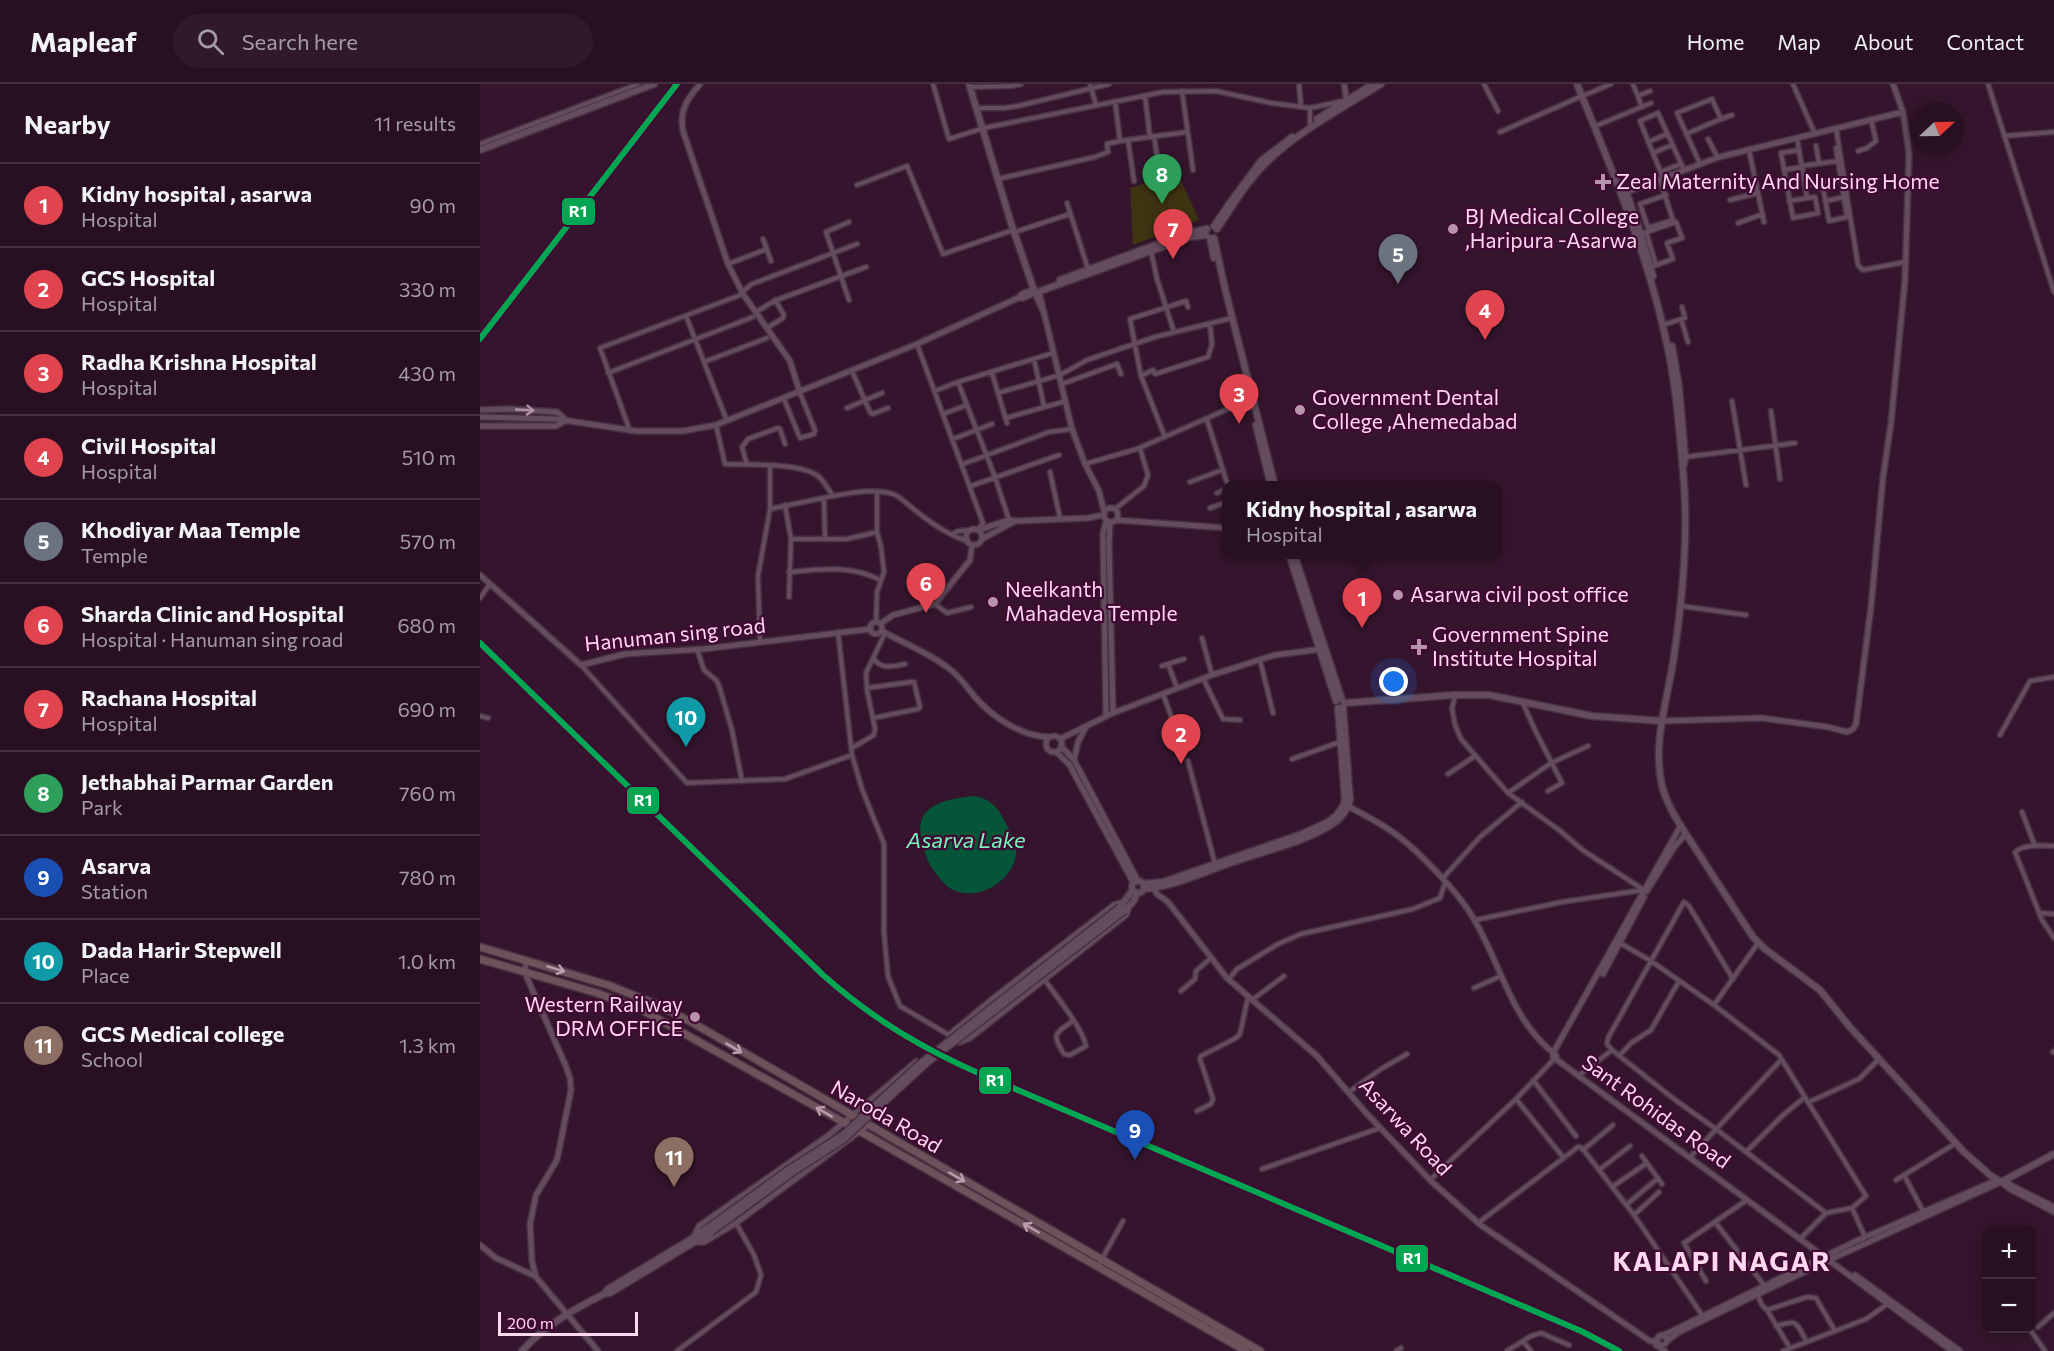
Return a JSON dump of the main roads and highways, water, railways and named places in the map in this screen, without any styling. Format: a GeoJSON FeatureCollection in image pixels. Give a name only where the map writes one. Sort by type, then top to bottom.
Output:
{"type":"FeatureCollection","features":[{"type":"Feature","properties":{"kind":"main road"},"geometry":{"type":"LineString","coordinates":[[480,150],[654,84]]}},
{"type":"Feature","properties":{"kind":"main road"},"geometry":{"type":"LineString","coordinates":[[1036,291],[1190,237],[1211,233],[1264,165],[1311,127],[1373,84]]}},
{"type":"Feature","properties":{"kind":"main road"},"geometry":{"type":"LineString","coordinates":[[1251,399],[1228,319],[1211,233],[1261,161],[1310,123],[1381,84]]}},
{"type":"Feature","properties":{"kind":"main road"},"geometry":{"type":"LineString","coordinates":[[1579,84],[1624,192],[1666,340],[1673,375],[1683,458]]}},
{"type":"Feature","properties":{"kind":"main road"},"geometry":{"type":"LineString","coordinates":[[972,85],[1036,291]]}},
{"type":"Feature","properties":{"kind":"main road"},"geometry":{"type":"LineString","coordinates":[[972,85],[1016,230]]}},
{"type":"Feature","properties":{"kind":"main road"},"geometry":{"type":"LineString","coordinates":[[1584,95],[1643,233],[1653,266],[1677,371],[1683,458],[1684,532],[1680,606],[1673,664],[1659,741],[1661,778],[1667,799],[1686,834],[1758,943],[1820,990],[1962,1149],[1990,1175],[2001,1180],[2054,1153]]}},
{"type":"Feature","properties":{"kind":"main road"},"geometry":{"type":"LineString","coordinates":[[1036,291],[1088,269],[1188,233],[1211,233]]}},
{"type":"Feature","properties":{"kind":"main road"},"geometry":{"type":"LineString","coordinates":[[1211,233],[1272,481]]}},
{"type":"Feature","properties":{"kind":"main road"},"geometry":{"type":"LineString","coordinates":[[1140,884],[1155,886],[1331,825],[1339,819],[1346,805],[1350,792],[1341,704],[1290,559]]}},
{"type":"Feature","properties":{"kind":"main road"},"geometry":{"type":"LineString","coordinates":[[1295,559],[1321,649]]}},
{"type":"Feature","properties":{"kind":"main road"},"geometry":{"type":"LineString","coordinates":[[1341,704],[1455,695],[1489,695],[1599,717],[1662,721]]}},
{"type":"Feature","properties":{"kind":"main road"},"geometry":{"type":"LineString","coordinates":[[1341,704],[1341,741],[1346,805]]}},
{"type":"Feature","properties":{"kind":"main road"},"geometry":{"type":"LineString","coordinates":[[522,1351],[567,1314],[695,1240],[789,1168],[844,1134],[917,1066],[1124,907],[1140,884]]}},
{"type":"Feature","properties":{"kind":"main road"},"geometry":{"type":"LineString","coordinates":[[1135,892],[1140,884]]}},
{"type":"Feature","properties":{"kind":"main road","name":"Naroda Road"},"geometry":{"type":"LineString","coordinates":[[480,947],[608,985],[658,1005],[693,1023],[1246,1351]]}},
{"type":"Feature","properties":{"kind":"main road","name":"Naroda Road"},"geometry":{"type":"LineString","coordinates":[[480,959],[597,993],[642,1011],[1260,1351]]}},
{"type":"Feature","properties":{"kind":"water","name":"Asarva Lake"},"geometry":{"type":"Polygon","coordinates":[[[974,796],[989,801],[999,811],[1014,839],[1016,856],[1012,867],[997,884],[976,893],[964,893],[950,888],[934,871],[925,853],[920,829],[922,819],[934,806],[953,799],[974,796]]]}},
{"type":"Feature","properties":{"kind":"place","name":"Zeal Maternity And Nursing Home"},"geometry":{"type":"Point","coordinates":[1603,182]}},
{"type":"Feature","properties":{"kind":"place","name":"Jethabhai Parmar Garden"},"geometry":{"type":"Point","coordinates":[1162,204]}},
{"type":"Feature","properties":{"kind":"place","name":"BJ Medical College ,Haripura -Asarwa"},"geometry":{"type":"Point","coordinates":[1453,229]}},
{"type":"Feature","properties":{"kind":"place","name":"Rachana Hospital"},"geometry":{"type":"Point","coordinates":[1173,259]}},
{"type":"Feature","properties":{"kind":"place","name":"Khodiyar Maa Temple"},"geometry":{"type":"Point","coordinates":[1398,284]}},
{"type":"Feature","properties":{"kind":"place","name":"Civil Hospital"},"geometry":{"type":"Point","coordinates":[1485,340]}},
{"type":"Feature","properties":{"kind":"place","name":"Government Dental College ,Ahemedabad"},"geometry":{"type":"Point","coordinates":[1300,410]}},
{"type":"Feature","properties":{"kind":"place","name":"Radha Krishna Hospital"},"geometry":{"type":"Point","coordinates":[1239,424]}},
{"type":"Feature","properties":{"kind":"place","name":"Asarwa civil post office"},"geometry":{"type":"Point","coordinates":[1398,595]}},
{"type":"Feature","properties":{"kind":"place","name":"Neelkanth Mahadeva Temple"},"geometry":{"type":"Point","coordinates":[993,602]}},
{"type":"Feature","properties":{"kind":"place","name":"Sharda Clinic and Hospital"},"geometry":{"type":"Point","coordinates":[926,613]}},
{"type":"Feature","properties":{"kind":"place","name":"Kidny hospital , asarwa"},"geometry":{"type":"Point","coordinates":[1362,628]}},
{"type":"Feature","properties":{"kind":"place","name":"Government Spine Institute Hospital"},"geometry":{"type":"Point","coordinates":[1419,647]}},
{"type":"Feature","properties":{"kind":"place","name":"Dada Harir Stepwell"},"geometry":{"type":"Point","coordinates":[686,747]}},
{"type":"Feature","properties":{"kind":"place","name":"GCS Hospital"},"geometry":{"type":"Point","coordinates":[1181,764]}},
{"type":"Feature","properties":{"kind":"place","name":"Western Railway DRM OFFICE"},"geometry":{"type":"Point","coordinates":[695,1017]}},
{"type":"Feature","properties":{"kind":"place","name":"Asarva"},"geometry":{"type":"Point","coordinates":[1135,1160]}},
{"type":"Feature","properties":{"kind":"place","name":"GCS Medical college"},"geometry":{"type":"Point","coordinates":[674,1187]}},
{"type":"Feature","properties":{"kind":"district","name":"KALAPI NAGAR"},"geometry":{"type":"Point","coordinates":[1722,1262]}}]}
